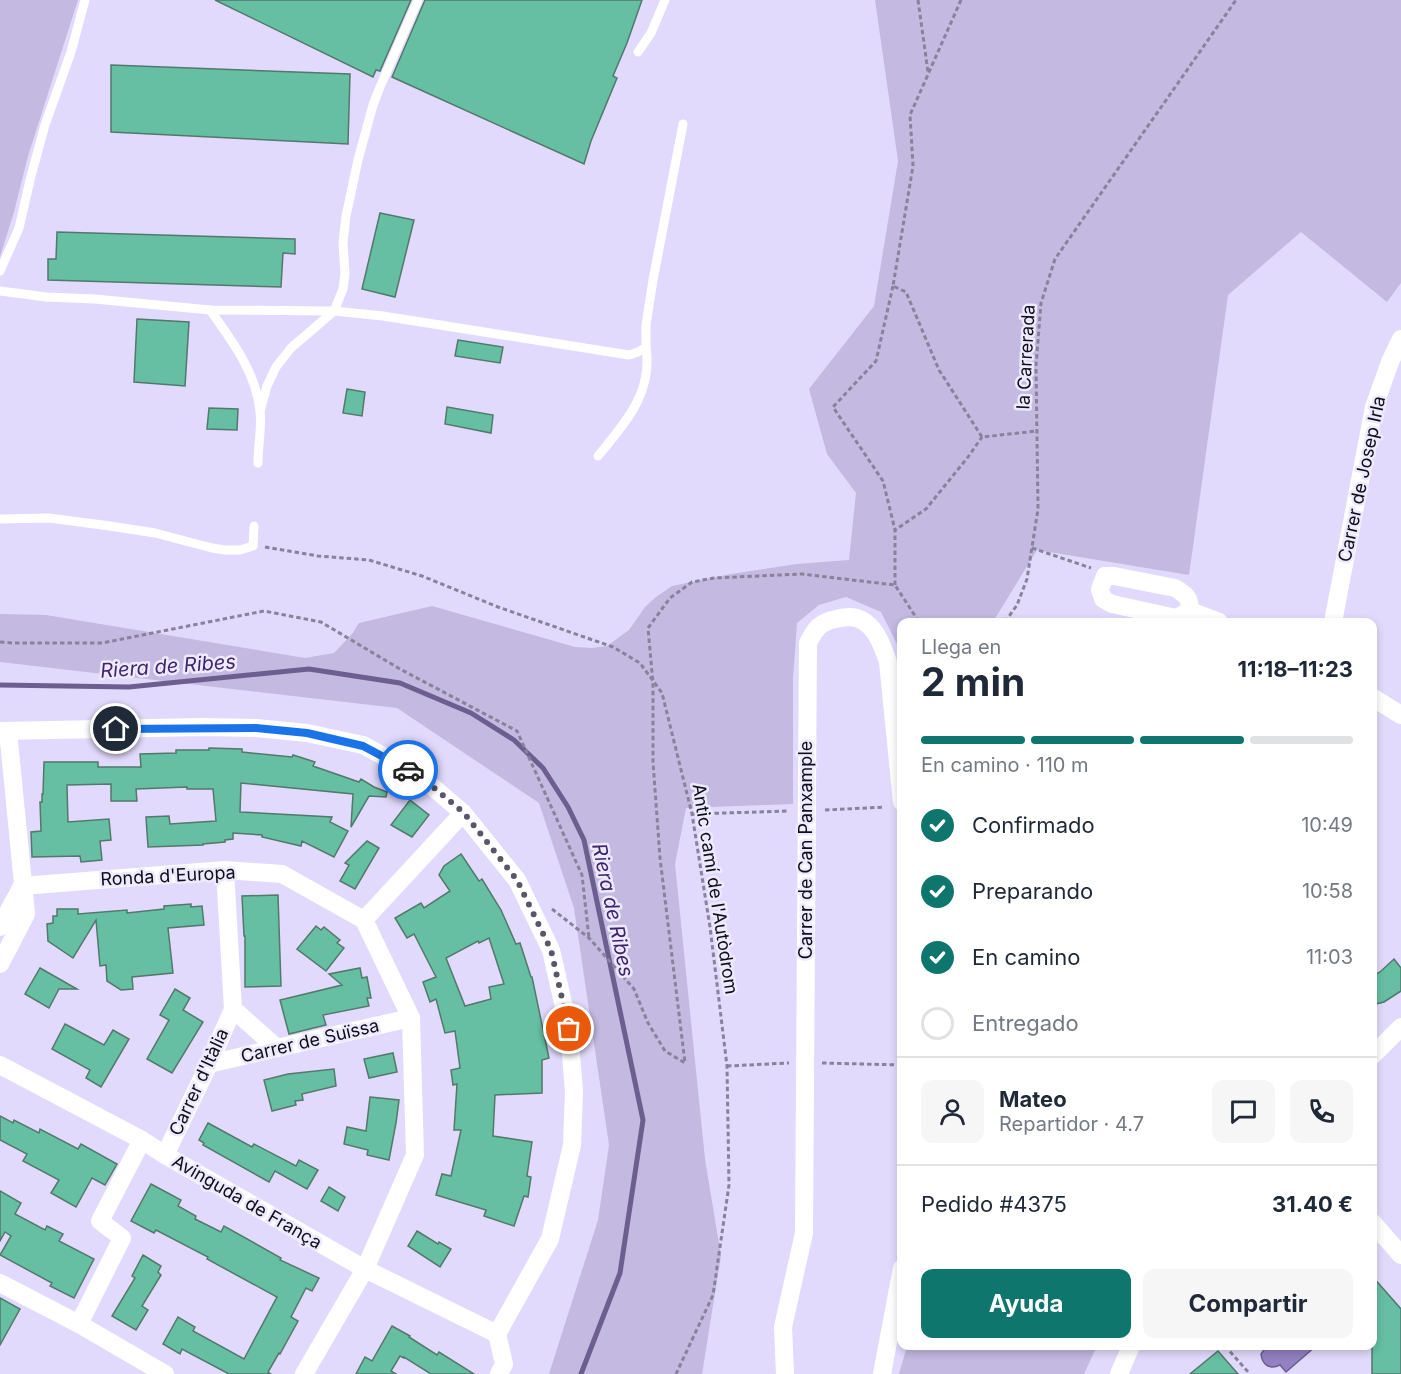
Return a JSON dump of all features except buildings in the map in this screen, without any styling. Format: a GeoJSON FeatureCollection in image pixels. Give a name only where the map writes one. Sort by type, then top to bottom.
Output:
{"type":"FeatureCollection","features":[{"type":"Feature","properties":{"kind":"street","name":"Carrer de Josep Irla"},"geometry":{"type":"LineString","coordinates":[[1334,618],[1374,407],[1401,339]]}},
{"type":"Feature","properties":{"kind":"street"},"geometry":{"type":"LineString","coordinates":[[1190,611],[1190,601],[1185,593],[1176,588],[1105,576],[1100,589],[1103,599],[1112,604],[1176,618],[1190,611],[1208,618]]}},
{"type":"Feature","properties":{"kind":"street","name":"Carrer de Can Panxample"},"geometry":{"type":"LineString","coordinates":[[785,1374],[783,1327],[804,1233],[808,643],[816,628],[831,620],[851,617],[865,622],[874,631],[883,646],[888,662],[897,747]]}},
{"type":"Feature","properties":{"kind":"street"},"geometry":{"type":"LineString","coordinates":[[1377,700],[1401,715]]}},
{"type":"Feature","properties":{"kind":"street"},"geometry":{"type":"LineString","coordinates":[[0,964],[26,914],[4,731],[203,727],[256,728],[307,733],[363,746],[420,776],[464,813],[517,880],[551,950],[569,1029],[574,1092],[572,1145],[550,1239],[497,1334],[504,1364],[499,1374]]}},
{"type":"Feature","properties":{"kind":"street"},"geometry":{"type":"LineString","coordinates":[[304,1374],[365,1269],[415,1155],[411,1018],[364,920],[464,813]]}},
{"type":"Feature","properties":{"kind":"street"},"geometry":{"type":"LineString","coordinates":[[225,870],[233,1009],[277,1048]]}},
{"type":"Feature","properties":{"kind":"street","name":"Ronda d'Europa"},"geometry":{"type":"LineString","coordinates":[[22,886],[225,870],[282,874],[364,920]]}},
{"type":"Feature","properties":{"kind":"street"},"geometry":{"type":"LineString","coordinates":[[0,927],[22,886]]}},
{"type":"Feature","properties":{"kind":"street","name":"Carrer d'Itàlia"},"geometry":{"type":"LineString","coordinates":[[165,1155],[233,1009]]}},
{"type":"Feature","properties":{"kind":"street","name":"Carrer de Suïssa"},"geometry":{"type":"LineString","coordinates":[[209,1064],[411,1018]]}},
{"type":"Feature","properties":{"kind":"street"},"geometry":{"type":"LineString","coordinates":[[1377,1051],[1401,1027]]}},
{"type":"Feature","properties":{"kind":"street","name":"Avinguda de França"},"geometry":{"type":"LineString","coordinates":[[0,1065],[142,1140],[365,1269],[497,1334]]}},
{"type":"Feature","properties":{"kind":"street","name":"Carrer d'Itàlia"},"geometry":{"type":"LineString","coordinates":[[79,1324],[122,1238],[100,1221],[142,1140]]}},
{"type":"Feature","properties":{"kind":"street"},"geometry":{"type":"LineString","coordinates":[[1377,1228],[1401,1255]]}},
{"type":"Feature","properties":{"kind":"street"},"geometry":{"type":"LineString","coordinates":[[0,1283],[79,1324],[165,1374]]}},
{"type":"Feature","properties":{"kind":"street"},"geometry":{"type":"LineString","coordinates":[[882,1374],[897,1294]]}},
{"type":"Feature","properties":{"kind":"street"},"geometry":{"type":"LineString","coordinates":[[1119,1374],[1129,1350]]}},
{"type":"Feature","properties":{"kind":"lane"},"geometry":{"type":"LineString","coordinates":[[0,271],[19,228],[42,135],[71,52],[85,0]]}},
{"type":"Feature","properties":{"kind":"lane"},"geometry":{"type":"LineString","coordinates":[[258,463],[260,411],[276,366],[291,348],[334,311],[343,289],[345,274],[343,243],[346,216],[358,160],[373,105],[418,0]]}},
{"type":"Feature","properties":{"kind":"lane"},"geometry":{"type":"LineString","coordinates":[[638,52],[651,33],[665,0]]}},
{"type":"Feature","properties":{"kind":"lane"},"geometry":{"type":"LineString","coordinates":[[598,456],[627,421],[639,400],[647,375],[646,325],[683,124]]}},
{"type":"Feature","properties":{"kind":"lane"},"geometry":{"type":"LineString","coordinates":[[0,291],[46,297],[95,299],[210,310],[334,311],[394,318],[629,355],[646,347]]}},
{"type":"Feature","properties":{"kind":"lane"},"geometry":{"type":"LineString","coordinates":[[210,310],[244,361],[251,376],[260,411]]}},
{"type":"Feature","properties":{"kind":"lane"},"geometry":{"type":"LineString","coordinates":[[0,519],[49,518],[100,525],[155,533],[212,549],[225,550],[240,550],[253,546],[254,525]]}},
{"type":"Feature","properties":{"kind":"path"},"geometry":{"type":"LineString","coordinates":[[918,0],[928,74]]}},
{"type":"Feature","properties":{"kind":"path"},"geometry":{"type":"LineString","coordinates":[[916,618],[895,585],[895,530],[883,481],[832,407],[876,361],[893,286],[914,166],[910,115],[962,0]]}},
{"type":"Feature","properties":{"kind":"path","name":"la Carrerada"},"geometry":{"type":"LineString","coordinates":[[1008,618],[1017,605],[1027,579],[1038,509],[1036,366],[1041,303],[1055,259],[1236,0]]}},
{"type":"Feature","properties":{"kind":"path"},"geometry":{"type":"LineString","coordinates":[[893,286],[906,292],[939,370],[982,437]]}},
{"type":"Feature","properties":{"kind":"path"},"geometry":{"type":"LineString","coordinates":[[895,530],[926,509],[982,437],[1037,431]]}},
{"type":"Feature","properties":{"kind":"path","name":"Antic camí de l'Autòdrom"},"geometry":{"type":"LineString","coordinates":[[253,546],[318,556],[369,560],[422,576],[498,607],[613,646],[640,663],[662,693],[692,814],[710,927],[727,1066],[729,1185],[712,1295],[676,1374]]}},
{"type":"Feature","properties":{"kind":"path"},"geometry":{"type":"LineString","coordinates":[[1031,548],[1095,569],[1105,576]]}},
{"type":"Feature","properties":{"kind":"path"},"geometry":{"type":"LineString","coordinates":[[0,642],[102,643],[264,611],[321,622],[400,669],[517,731],[582,875],[589,938],[634,989],[648,1023],[665,1051],[685,1064],[660,858],[653,762],[653,683],[648,628],[670,597],[692,582],[714,578],[802,574],[895,585]]}},
{"type":"Feature","properties":{"kind":"path"},"geometry":{"type":"LineString","coordinates":[[1229,1350],[1250,1374]]}},
{"type":"Feature","properties":{"kind":"shaded area"},"geometry":{"type":"Polygon","coordinates":[[[0,0],[78,0],[28,156],[0,257],[0,0]]]}},
{"type":"Feature","properties":{"kind":"shaded area"},"geometry":{"type":"Polygon","coordinates":[[[875,0],[1401,0],[1401,283],[1387,302],[1301,232],[1228,295],[1189,575],[1037,550],[995,618],[897,618],[897,644],[881,612],[846,597],[819,605],[797,623],[793,679],[793,804],[686,808],[675,864],[705,1159],[721,1256],[702,1374],[549,1374],[598,1220],[609,1145],[574,908],[539,803],[397,708],[0,662],[0,614],[46,615],[305,658],[334,653],[359,623],[432,606],[575,647],[592,648],[607,646],[629,630],[645,607],[672,586],[797,564],[849,560],[856,493],[827,454],[809,389],[874,306],[898,161],[875,0]]]}},
{"type":"Feature","properties":{"kind":"shaded area"},"geometry":{"type":"Polygon","coordinates":[[[906,1350],[1095,1350],[1084,1374],[899,1374],[906,1350]]]}},
{"type":"Feature","properties":{"kind":"shaded area"},"geometry":{"type":"Polygon","coordinates":[[[1264,1350],[1311,1350],[1286,1372],[1280,1365],[1270,1367],[1265,1364],[1261,1354],[1264,1350]]]}},
{"type":"Feature","properties":{"kind":"waterway","name":"Riera de Ribes"},"geometry":{"type":"LineString","coordinates":[[0,685],[129,687],[309,669],[400,683],[471,713],[514,740],[543,768],[568,807],[584,840],[643,1120],[620,1273],[581,1374]]}},
{"type":"Feature","properties":{"kind":"way so far"},"geometry":{"type":"LineString","coordinates":[[408,770],[420,776],[464,813],[517,880],[551,950],[569,1029]]}},
{"type":"Feature","properties":{"kind":"route"},"geometry":{"type":"LineString","coordinates":[[116,729],[256,728],[307,733],[363,746],[408,770]]}}]}
